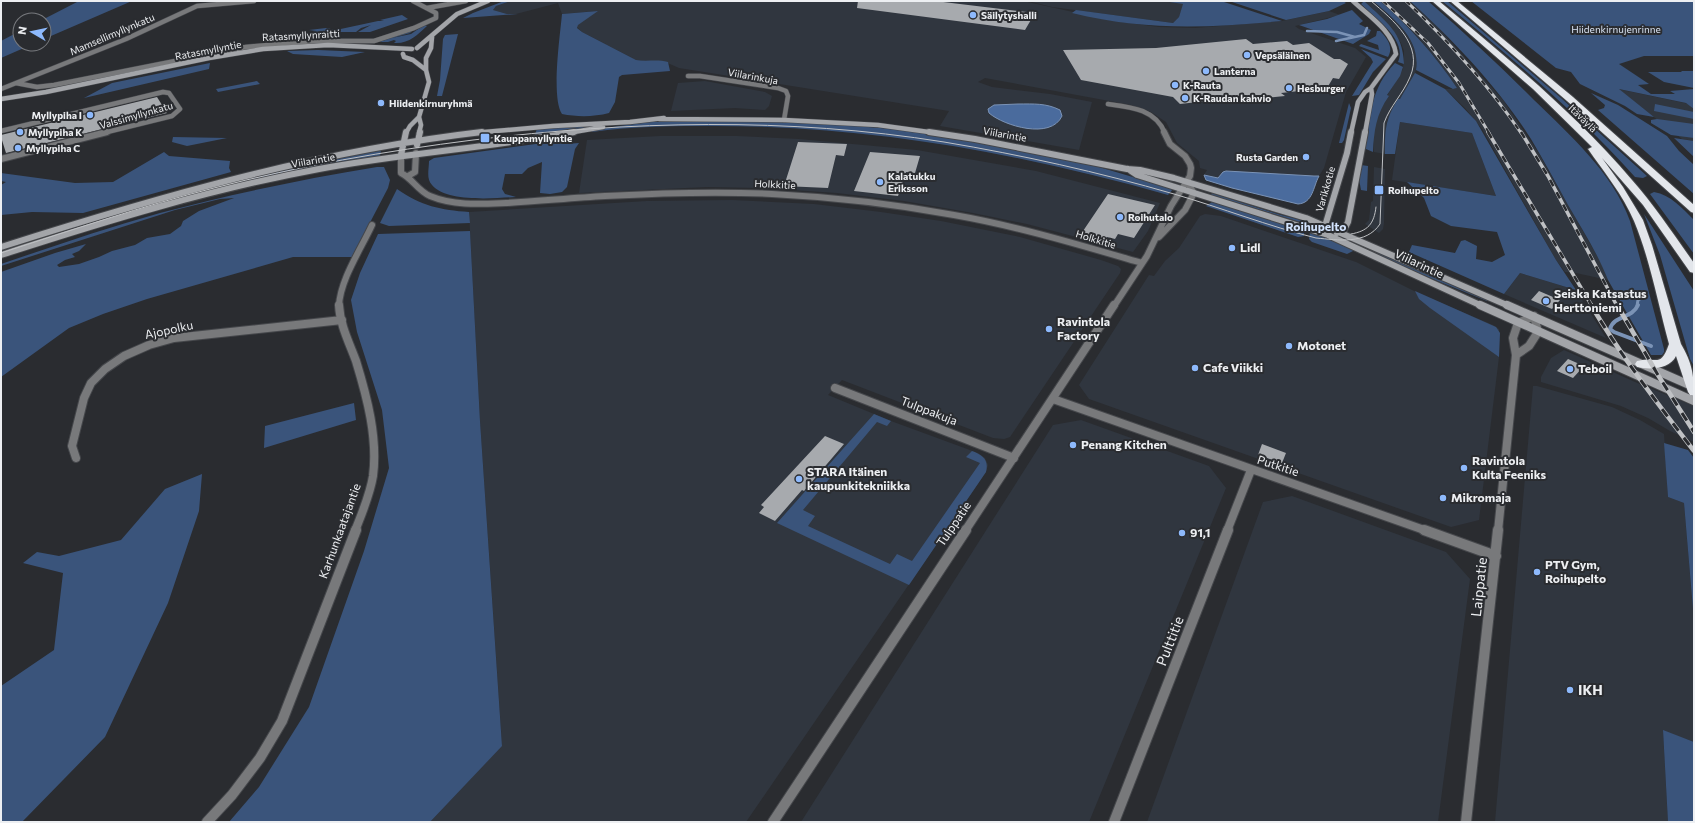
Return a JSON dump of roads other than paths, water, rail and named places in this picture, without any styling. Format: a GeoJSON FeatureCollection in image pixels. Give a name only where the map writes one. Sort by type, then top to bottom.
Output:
{"type":"FeatureCollection","features":[{"type":"Feature","properties":{"kind":"highway","name":"Itäväylä"},"geometry":{"type":"LineString","coordinates":[[1435,1],[1509,64],[1579,128],[1629,182],[1664,226],[1694,270]]}},
{"type":"Feature","properties":{"kind":"highway","name":"Itäväylä"},"geometry":{"type":"LineString","coordinates":[[1453,1],[1528,63],[1649,168],[1694,210]]}},
{"type":"Feature","properties":{"kind":"highway"},"geometry":{"type":"LineString","coordinates":[[1579,128],[1602,165],[1619,187],[1638,220],[1647,245],[1675,344],[1682,356],[1693,388]]}},
{"type":"Feature","properties":{"kind":"highway"},"geometry":{"type":"LineString","coordinates":[[1649,168],[1694,199]]}},
{"type":"Feature","properties":{"kind":"highway"},"geometry":{"type":"LineString","coordinates":[[1641,364],[1664,363],[1670,358],[1675,344]]}},
{"type":"Feature","properties":{"kind":"main road"},"geometry":{"type":"LineString","coordinates":[[405,56],[432,37],[438,29],[454,17],[488,1]]}},
{"type":"Feature","properties":{"kind":"main road"},"geometry":{"type":"LineString","coordinates":[[474,8],[493,1]]}},
{"type":"Feature","properties":{"kind":"main road","name":"Varikkotie"},"geometry":{"type":"LineString","coordinates":[[1328,235],[1326,226],[1358,102],[1365,92],[1371,88],[1379,75],[1396,54],[1396,46],[1390,36],[1353,1]]}},
{"type":"Feature","properties":{"kind":"main road"},"geometry":{"type":"LineString","coordinates":[[401,155],[406,132],[419,117],[429,82],[426,70],[426,58],[433,39],[432,37]]}},
{"type":"Feature","properties":{"kind":"main road","name":"Ratasmyllyntie"},"geometry":{"type":"LineString","coordinates":[[1,102],[209,58],[263,49],[328,45],[375,48],[425,48],[429,52]]}},
{"type":"Feature","properties":{"kind":"main road","name":"Ratasmyllyntie"},"geometry":{"type":"LineString","coordinates":[[375,48],[405,56]]}},
{"type":"Feature","properties":{"kind":"main road"},"geometry":{"type":"LineString","coordinates":[[405,56],[420,58],[429,52]]}},
{"type":"Feature","properties":{"kind":"main road"},"geometry":{"type":"LineString","coordinates":[[405,56],[426,70]]}},
{"type":"Feature","properties":{"kind":"main road","name":"Varikkotie"},"geometry":{"type":"LineString","coordinates":[[1342,233],[1346,228],[1350,210],[1372,94],[1371,88]]}},
{"type":"Feature","properties":{"kind":"main road","name":"Ratasmyllyntie"},"geometry":{"type":"LineString","coordinates":[[1,98],[46,92]]}},
{"type":"Feature","properties":{"kind":"main road"},"geometry":{"type":"LineString","coordinates":[[416,153],[421,125],[419,117]]}},
{"type":"Feature","properties":{"kind":"main road","name":"Viilarintie"},"geometry":{"type":"LineString","coordinates":[[1,247],[112,212],[207,185],[288,166],[403,143],[531,127],[659,119],[785,117],[878,126],[969,138],[1127,169],[1140,170],[1187,182],[1306,218],[1326,226],[1534,316],[1693,388]]}},
{"type":"Feature","properties":{"kind":"main road","name":"Viilarintie"},"geometry":{"type":"LineString","coordinates":[[1,255],[100,223],[194,196],[279,176],[401,155],[557,136],[637,121]]}},
{"type":"Feature","properties":{"kind":"main road","name":"Viilarintie"},"geometry":{"type":"LineString","coordinates":[[1127,169],[1136,175],[1328,235],[1518,323],[1694,401]]}},
{"type":"Feature","properties":{"kind":"main road"},"geometry":{"type":"LineString","coordinates":[[1328,235],[1342,233]]}},
{"type":"Feature","properties":{"kind":"street","name":"Mamsellimyllynkatu"},"geometry":{"type":"LineString","coordinates":[[1,89],[126,40],[196,6],[254,1]]}},
{"type":"Feature","properties":{"kind":"street"},"geometry":{"type":"LineString","coordinates":[[413,1],[427,8],[466,1]]}},
{"type":"Feature","properties":{"kind":"street"},"geometry":{"type":"LineString","coordinates":[[462,1],[474,8]]}},
{"type":"Feature","properties":{"kind":"street","name":"Ratasmyllynraitti"},"geometry":{"type":"LineString","coordinates":[[16,83],[37,86],[54,85],[251,47],[314,41],[374,41],[434,20],[437,15],[427,8]]}},
{"type":"Feature","properties":{"kind":"street","name":"Viilarinkuja"},"geometry":{"type":"LineString","coordinates":[[688,76],[720,79],[778,88],[786,91],[788,96],[785,117]]}},
{"type":"Feature","properties":{"kind":"street","name":"Valssimyllynkatu"},"geometry":{"type":"LineString","coordinates":[[1,131],[163,92],[169,93],[180,108],[178,113],[172,116],[1,158]]}},
{"type":"Feature","properties":{"kind":"street"},"geometry":{"type":"LineString","coordinates":[[1108,104],[1131,107],[1145,112],[1159,122],[1169,142],[1187,159],[1191,166],[1191,172],[1187,182],[1194,193]]}},
{"type":"Feature","properties":{"kind":"street"},"geometry":{"type":"LineString","coordinates":[[408,176],[415,172],[416,153]]}},
{"type":"Feature","properties":{"kind":"street","name":"Holkkitie"},"geometry":{"type":"LineString","coordinates":[[401,155],[401,173],[408,176],[414,185],[430,196],[455,202],[469,204],[518,202],[699,192],[772,194],[864,201],[955,215],[997,224],[1076,244],[1142,263]]}},
{"type":"Feature","properties":{"kind":"street","name":"Tulppatie"},"geometry":{"type":"LineString","coordinates":[[773,822],[1142,263],[1156,240],[1181,189],[1187,182]]}},
{"type":"Feature","properties":{"kind":"street","name":"Tulppatie"},"geometry":{"type":"LineString","coordinates":[[1156,240],[1185,210],[1194,193]]}},
{"type":"Feature","properties":{"kind":"street","name":"Karhunkaatajantie"},"geometry":{"type":"LineString","coordinates":[[207,822],[232,795],[260,758],[282,721],[366,503],[372,476],[373,452],[371,423],[364,388],[338,306],[339,300],[372,225]]}},
{"type":"Feature","properties":{"kind":"street"},"geometry":{"type":"LineString","coordinates":[[1516,356],[1529,346],[1538,332],[1534,316],[1518,323]]}},
{"type":"Feature","properties":{"kind":"street","name":"Ajopolku"},"geometry":{"type":"LineString","coordinates":[[76,458],[72,446],[87,390],[99,375],[124,356],[149,345],[174,338],[342,320]]}},
{"type":"Feature","properties":{"kind":"street","name":"Laippatie"},"geometry":{"type":"LineString","coordinates":[[1466,822],[1496,556],[1516,356],[1513,340],[1518,323]]}},
{"type":"Feature","properties":{"kind":"street","name":"Tulppakuja"},"geometry":{"type":"LineString","coordinates":[[835,388],[1014,458]]}},
{"type":"Feature","properties":{"kind":"street","name":"Putkitie"},"geometry":{"type":"LineString","coordinates":[[1053,399],[1496,556]]}},
{"type":"Feature","properties":{"kind":"street","name":"Pulttitie"},"geometry":{"type":"LineString","coordinates":[[1114,822],[1251,470]]}},
{"type":"Feature","properties":{"kind":"waterway"},"geometry":{"type":"LineString","coordinates":[[1355,37],[1364,35],[1367,28]]}},
{"type":"Feature","properties":{"kind":"waterway"},"geometry":{"type":"LineString","coordinates":[[1307,31],[1337,32],[1355,37]]}},
{"type":"Feature","properties":{"kind":"waterway"},"geometry":{"type":"LineString","coordinates":[[1336,41],[1355,37]]}},
{"type":"Feature","properties":{"kind":"waterway"},"geometry":{"type":"LineString","coordinates":[[1637,306],[1638,300],[1640,299]]}},
{"type":"Feature","properties":{"kind":"waterway"},"geometry":{"type":"LineString","coordinates":[[1638,305],[1632,313],[1615,321],[1610,329],[1614,332],[1651,346]]}},
{"type":"Feature","properties":{"kind":"tram line"},"geometry":{"type":"LineString","coordinates":[[1,253],[187,195],[278,173],[375,154],[440,144],[532,134],[590,129],[708,124],[827,128],[885,134],[973,147],[1031,158],[1117,178],[1192,199],[1280,228],[1316,238],[1351,240],[1367,235],[1374,231],[1380,224],[1384,123],[1404,89],[1410,77],[1413,65],[1413,54],[1410,44],[1404,34],[1397,25],[1371,1]]}},
{"type":"Feature","properties":{"kind":"tram line"},"geometry":{"type":"LineString","coordinates":[[1351,234],[1362,231],[1369,226],[1374,218],[1376,207]]}},
{"type":"Feature","properties":{"kind":"railway"},"geometry":{"type":"LineString","coordinates":[[1383,1],[1428,43],[1459,83],[1489,133]]}},
{"type":"Feature","properties":{"kind":"railway"},"geometry":{"type":"LineString","coordinates":[[1406,1],[1467,64],[1495,97],[1521,133]]}},
{"type":"Feature","properties":{"kind":"railway"},"geometry":{"type":"LineString","coordinates":[[1488,132],[1592,306]]}},
{"type":"Feature","properties":{"kind":"railway"},"geometry":{"type":"LineString","coordinates":[[1521,132],[1548,176],[1617,306]]}},
{"type":"Feature","properties":{"kind":"railway"},"geometry":{"type":"LineString","coordinates":[[1591,305],[1627,361],[1694,451]]}},
{"type":"Feature","properties":{"kind":"railway"},"geometry":{"type":"LineString","coordinates":[[1617,305],[1658,375],[1694,432]]}},
{"type":"Feature","properties":{"kind":"place","name":"Säilytyshalli"},"geometry":{"type":"Point","coordinates":[973,15]}},
{"type":"Feature","properties":{"kind":"place","name":"Vepsäläinen"},"geometry":{"type":"Point","coordinates":[1247,55]}},
{"type":"Feature","properties":{"kind":"place","name":"Lanterna"},"geometry":{"type":"Point","coordinates":[1206,71]}},
{"type":"Feature","properties":{"kind":"place","name":"K-Rauta"},"geometry":{"type":"Point","coordinates":[1175,85]}},
{"type":"Feature","properties":{"kind":"place","name":"Hesburger"},"geometry":{"type":"Point","coordinates":[1289,88]}},
{"type":"Feature","properties":{"kind":"place","name":"K-Raudan kahvio"},"geometry":{"type":"Point","coordinates":[1185,98]}},
{"type":"Feature","properties":{"kind":"place","name":"Hiidenkirnuryhmä"},"geometry":{"type":"Point","coordinates":[381,103]}},
{"type":"Feature","properties":{"kind":"place","name":"Myllypiha I"},"geometry":{"type":"Point","coordinates":[90,115]}},
{"type":"Feature","properties":{"kind":"place","name":"Myllypiha K"},"geometry":{"type":"Point","coordinates":[20,132]}},
{"type":"Feature","properties":{"kind":"place","name":"Kauppamyllyntie"},"geometry":{"type":"Point","coordinates":[485,138]}},
{"type":"Feature","properties":{"kind":"place","name":"Myllypiha C"},"geometry":{"type":"Point","coordinates":[18,148]}},
{"type":"Feature","properties":{"kind":"place","name":"Rusta Garden"},"geometry":{"type":"Point","coordinates":[1306,157]}},
{"type":"Feature","properties":{"kind":"place","name":"Kalatukku Eriksson"},"geometry":{"type":"Point","coordinates":[880,182]}},
{"type":"Feature","properties":{"kind":"place","name":"Roihupelto"},"geometry":{"type":"Point","coordinates":[1379,190]}},
{"type":"Feature","properties":{"kind":"place","name":"Roihutalo"},"geometry":{"type":"Point","coordinates":[1120,217]}},
{"type":"Feature","properties":{"kind":"place","name":"Lidl"},"geometry":{"type":"Point","coordinates":[1232,248]}},
{"type":"Feature","properties":{"kind":"place","name":"Seiska Katsastus Herttoniemi"},"geometry":{"type":"Point","coordinates":[1546,301]}},
{"type":"Feature","properties":{"kind":"place","name":"Ravintola Factory"},"geometry":{"type":"Point","coordinates":[1049,329]}},
{"type":"Feature","properties":{"kind":"place","name":"Motonet"},"geometry":{"type":"Point","coordinates":[1289,346]}},
{"type":"Feature","properties":{"kind":"place","name":"Cafe Viikki"},"geometry":{"type":"Point","coordinates":[1195,368]}},
{"type":"Feature","properties":{"kind":"place","name":"Teboil"},"geometry":{"type":"Point","coordinates":[1570,369]}},
{"type":"Feature","properties":{"kind":"place","name":"Penang Kitchen"},"geometry":{"type":"Point","coordinates":[1073,445]}},
{"type":"Feature","properties":{"kind":"place","name":"Ravintola Kulta Feeniks"},"geometry":{"type":"Point","coordinates":[1464,468]}},
{"type":"Feature","properties":{"kind":"place","name":"STARA Itäinen kaupunkitekniikka"},"geometry":{"type":"Point","coordinates":[799,479]}},
{"type":"Feature","properties":{"kind":"place","name":"Mikromaja"},"geometry":{"type":"Point","coordinates":[1443,498]}},
{"type":"Feature","properties":{"kind":"place","name":"91,1"},"geometry":{"type":"Point","coordinates":[1182,533]}},
{"type":"Feature","properties":{"kind":"place","name":"PTV Gym, Roihupelto"},"geometry":{"type":"Point","coordinates":[1537,572]}},
{"type":"Feature","properties":{"kind":"place","name":"IKH"},"geometry":{"type":"Point","coordinates":[1570,690]}},
{"type":"Feature","properties":{"kind":"district","name":"Roihupelto"},"geometry":{"type":"Point","coordinates":[1316,227]}},
{"type":"Feature","properties":{"kind":"park label","name":"Hiidenkirnujenrinne"},"geometry":{"type":"Point","coordinates":[1616,29]}}]}
